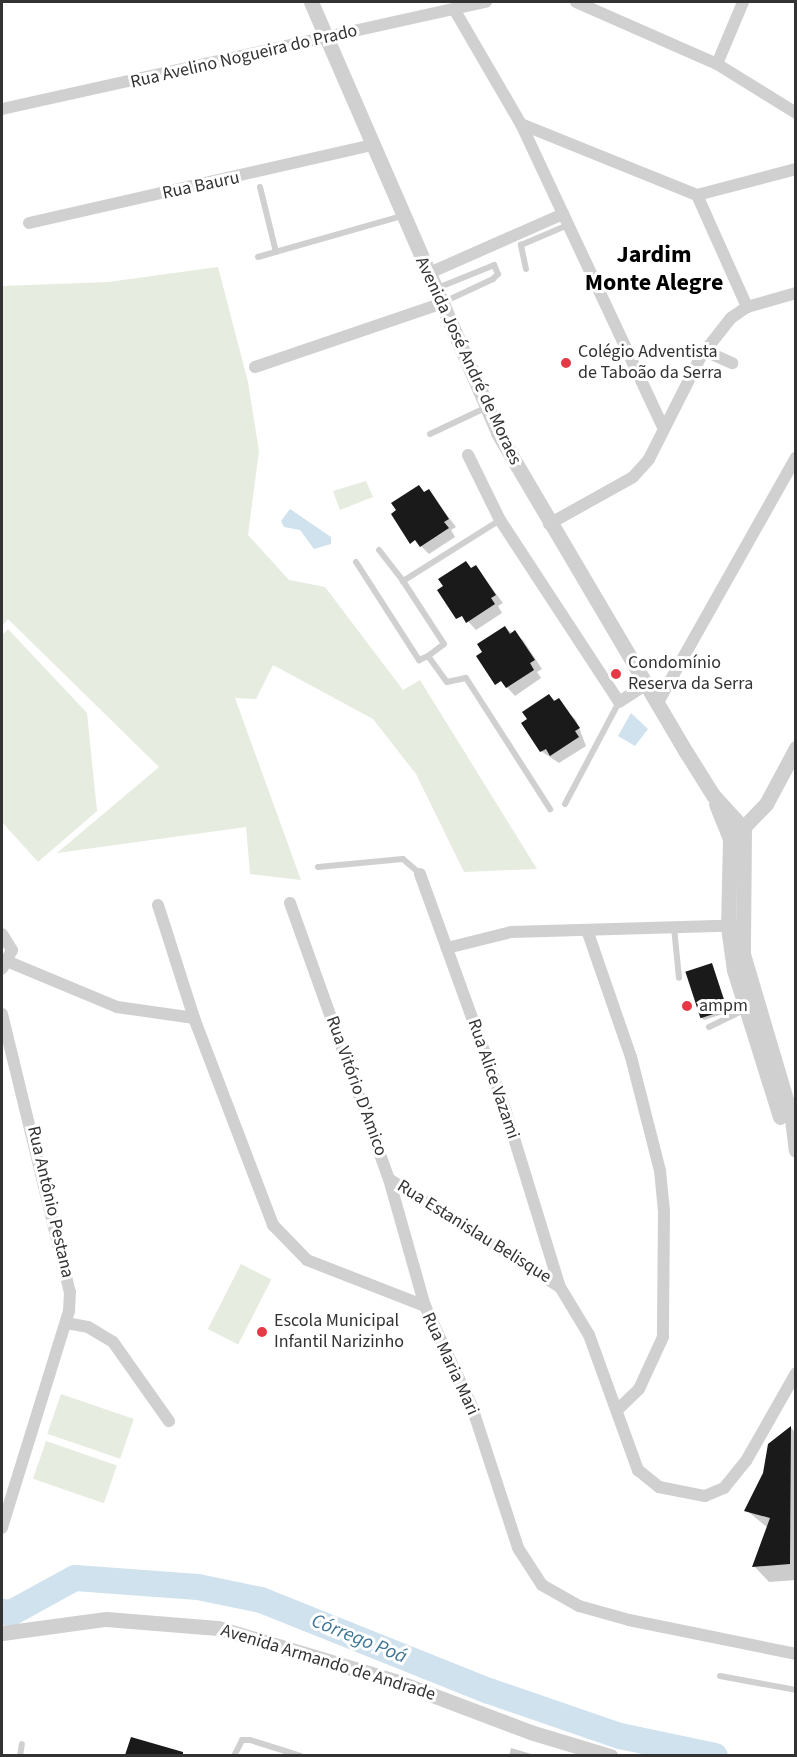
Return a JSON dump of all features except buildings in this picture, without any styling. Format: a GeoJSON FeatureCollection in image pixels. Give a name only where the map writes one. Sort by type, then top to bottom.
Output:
{"type":"FeatureCollection","features":[{"type":"Feature","properties":{"kind":"street","name":"Avenida José André de Moraes"},"geometry":{"type":"LineString","coordinates":[[311,2],[485,408],[549,524],[713,795],[730,839],[735,926],[747,1009],[775,1104],[795,1148]]}},
{"type":"Feature","properties":{"kind":"street","name":"Rua Avelino Nogueira do Prado"},"geometry":{"type":"LineString","coordinates":[[2,110],[486,2]]}},
{"type":"Feature","properties":{"kind":"street"},"geometry":{"type":"LineString","coordinates":[[576,2],[717,64],[795,113]]}},
{"type":"Feature","properties":{"kind":"street"},"geometry":{"type":"LineString","coordinates":[[717,64],[743,2]]}},
{"type":"Feature","properties":{"kind":"street"},"geometry":{"type":"LineString","coordinates":[[454,9],[521,124],[663,427]]}},
{"type":"Feature","properties":{"kind":"street"},"geometry":{"type":"LineString","coordinates":[[521,124],[697,195],[795,169]]}},
{"type":"Feature","properties":{"kind":"street","name":"Rua Bauru"},"geometry":{"type":"LineString","coordinates":[[29,223],[372,145]]}},
{"type":"Feature","properties":{"kind":"street"},"geometry":{"type":"LineString","coordinates":[[697,195],[747,307]]}},
{"type":"Feature","properties":{"kind":"street"},"geometry":{"type":"LineString","coordinates":[[427,273],[566,220]]}},
{"type":"Feature","properties":{"kind":"street"},"geometry":{"type":"LineString","coordinates":[[549,524],[633,477],[705,351],[747,307],[795,293]]}},
{"type":"Feature","properties":{"kind":"street"},"geometry":{"type":"LineString","coordinates":[[255,367],[440,304]]}},
{"type":"Feature","properties":{"kind":"street"},"geometry":{"type":"LineString","coordinates":[[705,351],[732,363]]}},
{"type":"Feature","properties":{"kind":"street"},"geometry":{"type":"LineString","coordinates":[[468,455],[501,520],[619,702],[645,685]]}},
{"type":"Feature","properties":{"kind":"street"},"geometry":{"type":"LineString","coordinates":[[657,704],[795,457]]}},
{"type":"Feature","properties":{"kind":"street"},"geometry":{"type":"LineString","coordinates":[[730,839],[744,829],[766,804],[795,748]]}},
{"type":"Feature","properties":{"kind":"street","name":"Avenida José André de Moraes"},"geometry":{"type":"LineString","coordinates":[[713,795],[744,829],[735,926],[747,973],[792,1119],[795,1148]]}},
{"type":"Feature","properties":{"kind":"street","name":"Rua Alice Vazami"},"geometry":{"type":"LineString","coordinates":[[420,874],[447,948],[560,1287]]}},
{"type":"Feature","properties":{"kind":"street","name":"Rua Vitório D'Amico"},"geometry":{"type":"LineString","coordinates":[[290,903],[389,1179],[425,1306]]}},
{"type":"Feature","properties":{"kind":"street","name":"Rua Maria Mari"},"geometry":{"type":"LineString","coordinates":[[158,905],[194,1018],[253,1181],[287,1244],[307,1260],[425,1306],[472,1407],[519,1548],[542,1585],[579,1606],[629,1620],[795,1654]]}},
{"type":"Feature","properties":{"kind":"street"},"geometry":{"type":"LineString","coordinates":[[447,948],[511,932],[735,926]]}},
{"type":"Feature","properties":{"kind":"street"},"geometry":{"type":"LineString","coordinates":[[587,930],[634,1067],[660,1172],[664,1211],[663,1337],[639,1389],[618,1409]]}},
{"type":"Feature","properties":{"kind":"street"},"geometry":{"type":"LineString","coordinates":[[2,934],[8,960],[117,1007],[194,1018]]}},
{"type":"Feature","properties":{"kind":"street","name":"Rua Antônio Pestana"},"geometry":{"type":"LineString","coordinates":[[2,1014],[63,1249],[70,1292],[66,1323],[2,1528]]}},
{"type":"Feature","properties":{"kind":"street","name":"Rua Estanislau Belisque"},"geometry":{"type":"LineString","coordinates":[[389,1179],[560,1287],[589,1335],[618,1409],[638,1470],[659,1488],[705,1496],[739,1472],[795,1373]]}},
{"type":"Feature","properties":{"kind":"street"},"geometry":{"type":"LineString","coordinates":[[66,1323],[88,1327],[113,1342],[169,1421]]}},
{"type":"Feature","properties":{"kind":"street","name":"Avenida Armando de Andrade"},"geometry":{"type":"LineString","coordinates":[[2,1633],[106,1619],[218,1628],[389,1678],[530,1732],[610,1755]]}},
{"type":"Feature","properties":{"kind":"lane"},"geometry":{"type":"LineString","coordinates":[[260,187],[276,252]]}},
{"type":"Feature","properties":{"kind":"lane"},"geometry":{"type":"LineString","coordinates":[[258,257],[402,216]]}},
{"type":"Feature","properties":{"kind":"lane"},"geometry":{"type":"LineString","coordinates":[[526,269],[521,245],[566,220]]}},
{"type":"Feature","properties":{"kind":"lane"},"geometry":{"type":"LineString","coordinates":[[434,289],[488,264],[498,274],[440,304]]}},
{"type":"Feature","properties":{"kind":"lane"},"geometry":{"type":"LineString","coordinates":[[430,434],[485,408]]}},
{"type":"Feature","properties":{"kind":"lane"},"geometry":{"type":"LineString","coordinates":[[402,581],[501,520]]}},
{"type":"Feature","properties":{"kind":"lane"},"geometry":{"type":"LineString","coordinates":[[356,562],[419,660],[428,656],[444,644],[379,550]]}},
{"type":"Feature","properties":{"kind":"lane"},"geometry":{"type":"LineString","coordinates":[[428,656],[447,682],[466,678],[550,809]]}},
{"type":"Feature","properties":{"kind":"lane"},"geometry":{"type":"LineString","coordinates":[[565,804],[619,702]]}},
{"type":"Feature","properties":{"kind":"lane"},"geometry":{"type":"LineString","coordinates":[[318,867],[403,859],[420,874]]}},
{"type":"Feature","properties":{"kind":"lane"},"geometry":{"type":"LineString","coordinates":[[674,927],[679,978]]}},
{"type":"Feature","properties":{"kind":"lane"},"geometry":{"type":"LineString","coordinates":[[709,1027],[747,1009]]}},
{"type":"Feature","properties":{"kind":"lane"},"geometry":{"type":"LineString","coordinates":[[720,1676],[795,1690]]}},
{"type":"Feature","properties":{"kind":"lane"},"geometry":{"type":"LineString","coordinates":[[234,1755],[242,1740],[250,1740],[301,1755]]}},
{"type":"Feature","properties":{"kind":"lane"},"geometry":{"type":"LineString","coordinates":[[20,1755],[22,1744]]}},
{"type":"Feature","properties":{"kind":"shaded area"},"geometry":{"type":"Polygon","coordinates":[[[218,267],[248,382],[259,451],[248,535],[289,580],[325,587],[403,690],[420,680],[537,869],[464,872],[416,774],[373,719],[273,665],[256,699],[235,698],[301,880],[250,874],[246,827],[57,853],[159,767],[8,619],[2,626],[2,286],[108,282],[218,267]]]}},
{"type":"Feature","properties":{"kind":"shaded area"},"geometry":{"type":"Polygon","coordinates":[[[366,481],[373,497],[340,510],[333,491],[366,481]]]}},
{"type":"Feature","properties":{"kind":"shaded area"},"geometry":{"type":"Polygon","coordinates":[[[8,629],[87,713],[97,811],[38,862],[2,822],[2,635],[8,629]]]}},
{"type":"Feature","properties":{"kind":"shaded area"},"geometry":{"type":"Polygon","coordinates":[[[241,1264],[271,1279],[238,1344],[208,1329],[241,1264]]]}},
{"type":"Feature","properties":{"kind":"shaded area"},"geometry":{"type":"Polygon","coordinates":[[[61,1394],[134,1419],[120,1459],[47,1434],[61,1394]]]}},
{"type":"Feature","properties":{"kind":"shaded area"},"geometry":{"type":"Polygon","coordinates":[[[46,1441],[117,1465],[104,1503],[33,1479],[46,1441]]]}},
{"type":"Feature","properties":{"kind":"water"},"geometry":{"type":"Polygon","coordinates":[[[290,509],[331,537],[331,544],[314,549],[300,530],[284,527],[281,521],[290,509]]]}},
{"type":"Feature","properties":{"kind":"water"},"geometry":{"type":"Polygon","coordinates":[[[631,713],[648,729],[635,746],[618,736],[631,713]]]}},
{"type":"Feature","properties":{"kind":"waterway","name":"Córrego Poá"},"geometry":{"type":"LineString","coordinates":[[2,1612],[11,1613],[75,1578],[198,1587],[261,1600],[489,1691],[620,1736],[715,1756]]}},
{"type":"Feature","properties":{"kind":"place","name":"Colégio Adventista de Taboão da Serra"},"geometry":{"type":"Point","coordinates":[566,363]}},
{"type":"Feature","properties":{"kind":"place","name":"Condomínio Reserva da Serra"},"geometry":{"type":"Point","coordinates":[616,674]}},
{"type":"Feature","properties":{"kind":"place","name":"ampm"},"geometry":{"type":"Point","coordinates":[687,1006]}},
{"type":"Feature","properties":{"kind":"place","name":"Escola Municipal Infantil Narizinho"},"geometry":{"type":"Point","coordinates":[262,1332]}},
{"type":"Feature","properties":{"kind":"district","name":"Jardim Monte Alegre"},"geometry":{"type":"Point","coordinates":[654,269]}}]}
